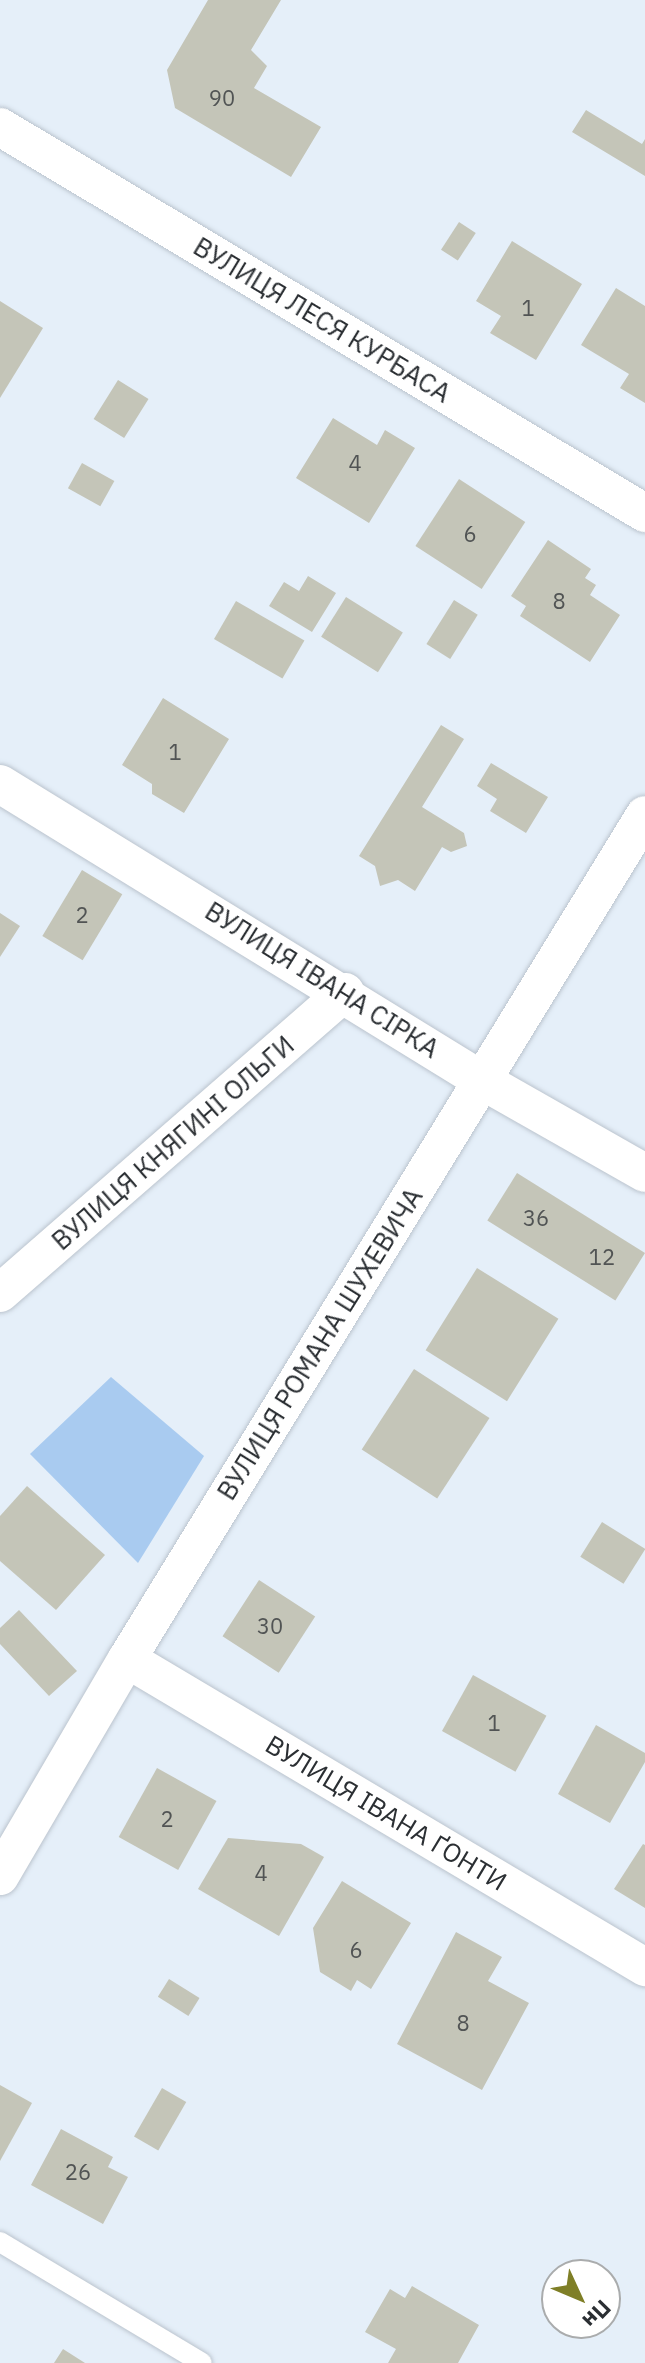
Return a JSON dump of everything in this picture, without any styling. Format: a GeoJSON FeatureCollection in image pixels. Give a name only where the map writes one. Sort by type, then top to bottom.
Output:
{"type":"FeatureCollection","features":[{"type":"Feature","properties":{"kind":"street","name":"ВУЛИЦЯ ЛЕСЯ КУРБАСА"},"geometry":{"type":"LineString","coordinates":[[0,127],[645,513]]}},
{"type":"Feature","properties":{"kind":"street","name":"ВУЛИЦЯ ІВАНА СІРКА"},"geometry":{"type":"LineString","coordinates":[[0,784],[345,992],[483,1081],[645,1173]]}},
{"type":"Feature","properties":{"kind":"street","name":"ВУЛИЦЯ РОМАНА ШУХЕВИЧА"},"geometry":{"type":"LineString","coordinates":[[0,1876],[127,1659],[645,815]]}},
{"type":"Feature","properties":{"kind":"street","name":"ВУЛИЦЯ КНЯГИНІ ОЛЬГИ"},"geometry":{"type":"LineString","coordinates":[[0,1293],[345,992]]}},
{"type":"Feature","properties":{"kind":"street","name":"ВУЛИЦЯ ІВАНА ҐОНТИ"},"geometry":{"type":"LineString","coordinates":[[127,1659],[645,1967]]}},
{"type":"Feature","properties":{"kind":"lane"},"geometry":{"type":"LineString","coordinates":[[0,2242],[202,2363]]}},
{"type":"Feature","properties":{"kind":"shaded area"},"geometry":{"type":"Polygon","coordinates":[[[111,1377],[204,1456],[138,1563],[30,1454],[111,1377]]]}},
{"type":"Feature","properties":{"kind":"building"},"geometry":{"type":"Polygon","coordinates":[[[208,0],[281,0],[251,50],[267,66],[254,88],[321,127],[291,177],[175,108],[167,70],[208,0]]]}},
{"type":"Feature","properties":{"kind":"building"},"geometry":{"type":"Polygon","coordinates":[[[586,110],[642,144],[645,139],[645,176],[572,132],[586,110]]]}},
{"type":"Feature","properties":{"kind":"building"},"geometry":{"type":"Polygon","coordinates":[[[459,222],[476,233],[458,261],[441,250],[459,222]]]}},
{"type":"Feature","properties":{"kind":"building"},"geometry":{"type":"Polygon","coordinates":[[[512,241],[582,284],[536,360],[490,333],[501,316],[476,301],[512,241]]]}},
{"type":"Feature","properties":{"kind":"building"},"geometry":{"type":"Polygon","coordinates":[[[616,288],[645,306],[645,403],[620,388],[629,374],[581,345],[616,288]]]}},
{"type":"Feature","properties":{"kind":"building"},"geometry":{"type":"Polygon","coordinates":[[[0,301],[43,328],[0,398],[0,301]]]}},
{"type":"Feature","properties":{"kind":"building"},"geometry":{"type":"Polygon","coordinates":[[[118,380],[149,399],[124,438],[94,419],[118,380]]]}},
{"type":"Feature","properties":{"kind":"building"},"geometry":{"type":"Polygon","coordinates":[[[333,418],[377,445],[385,430],[415,448],[369,523],[296,478],[333,418]]]}},
{"type":"Feature","properties":{"kind":"building"},"geometry":{"type":"Polygon","coordinates":[[[82,463],[114,481],[100,506],[68,488],[82,463]]]}},
{"type":"Feature","properties":{"kind":"building"},"geometry":{"type":"Polygon","coordinates":[[[459,479],[525,522],[482,589],[415,546],[459,479]]]}},
{"type":"Feature","properties":{"kind":"building"},"geometry":{"type":"Polygon","coordinates":[[[548,540],[591,569],[585,578],[596,585],[590,595],[620,615],[590,662],[520,616],[526,606],[511,596],[548,540]]]}},
{"type":"Feature","properties":{"kind":"building"},"geometry":{"type":"Polygon","coordinates":[[[308,576],[336,593],[312,632],[269,606],[284,582],[299,591],[308,576]]]}},
{"type":"Feature","properties":{"kind":"building"},"geometry":{"type":"Polygon","coordinates":[[[346,597],[403,633],[378,672],[321,637],[346,597]]]}},
{"type":"Feature","properties":{"kind":"building"},"geometry":{"type":"Polygon","coordinates":[[[454,600],[478,615],[450,659],[426,644],[454,600]]]}},
{"type":"Feature","properties":{"kind":"building"},"geometry":{"type":"Polygon","coordinates":[[[236,601],[304,640],[282,679],[214,639],[236,601]]]}},
{"type":"Feature","properties":{"kind":"building"},"geometry":{"type":"Polygon","coordinates":[[[163,698],[229,739],[184,813],[152,794],[152,784],[122,765],[163,698]]]}},
{"type":"Feature","properties":{"kind":"building"},"geometry":{"type":"Polygon","coordinates":[[[441,725],[464,739],[422,807],[464,833],[467,846],[451,852],[442,847],[415,891],[398,880],[380,886],[375,866],[359,856],[441,725]]]}},
{"type":"Feature","properties":{"kind":"building"},"geometry":{"type":"Polygon","coordinates":[[[491,763],[548,797],[526,833],[490,811],[497,799],[477,786],[491,763]]]}},
{"type":"Feature","properties":{"kind":"building"},"geometry":{"type":"Polygon","coordinates":[[[82,870],[122,894],[83,960],[42,936],[82,870]]]}},
{"type":"Feature","properties":{"kind":"building"},"geometry":{"type":"Polygon","coordinates":[[[0,913],[20,926],[0,957],[0,913]]]}},
{"type":"Feature","properties":{"kind":"building"},"geometry":{"type":"Polygon","coordinates":[[[517,1173],[645,1253],[615,1301],[487,1220],[517,1173]]]}},
{"type":"Feature","properties":{"kind":"building"},"geometry":{"type":"Polygon","coordinates":[[[477,1268],[558,1319],[507,1401],[426,1350],[477,1268]]]}},
{"type":"Feature","properties":{"kind":"building"},"geometry":{"type":"Polygon","coordinates":[[[414,1369],[489,1418],[437,1499],[362,1450],[414,1369]]]}},
{"type":"Feature","properties":{"kind":"building"},"geometry":{"type":"Polygon","coordinates":[[[27,1486],[105,1555],[56,1610],[0,1561],[0,1516],[27,1486]]]}},
{"type":"Feature","properties":{"kind":"building"},"geometry":{"type":"Polygon","coordinates":[[[602,1522],[645,1549],[624,1584],[580,1557],[602,1522]]]}},
{"type":"Feature","properties":{"kind":"building"},"geometry":{"type":"Polygon","coordinates":[[[259,1580],[315,1616],[279,1673],[223,1636],[259,1580]]]}},
{"type":"Feature","properties":{"kind":"building"},"geometry":{"type":"Polygon","coordinates":[[[19,1610],[77,1671],[49,1696],[0,1644],[0,1628],[19,1610]]]}},
{"type":"Feature","properties":{"kind":"building"},"geometry":{"type":"Polygon","coordinates":[[[473,1675],[546,1716],[515,1772],[442,1731],[473,1675]]]}},
{"type":"Feature","properties":{"kind":"building"},"geometry":{"type":"Polygon","coordinates":[[[596,1725],[645,1753],[645,1762],[610,1823],[558,1794],[596,1725]]]}},
{"type":"Feature","properties":{"kind":"building"},"geometry":{"type":"Polygon","coordinates":[[[157,1768],[216,1801],[178,1870],[119,1837],[157,1768]]]}},
{"type":"Feature","properties":{"kind":"building"},"geometry":{"type":"Polygon","coordinates":[[[228,1838],[301,1844],[324,1857],[279,1936],[198,1889],[228,1838]]]}},
{"type":"Feature","properties":{"kind":"building"},"geometry":{"type":"Polygon","coordinates":[[[645,1845],[645,1908],[614,1889],[645,1845]]]}},
{"type":"Feature","properties":{"kind":"building"},"geometry":{"type":"Polygon","coordinates":[[[342,1881],[411,1923],[371,1989],[357,1980],[351,1991],[320,1972],[313,1928],[342,1881]]]}},
{"type":"Feature","properties":{"kind":"building"},"geometry":{"type":"Polygon","coordinates":[[[456,1932],[502,1957],[488,1981],[529,2003],[482,2090],[397,2044],[456,1932]]]}},
{"type":"Feature","properties":{"kind":"building"},"geometry":{"type":"Polygon","coordinates":[[[169,1979],[200,1998],[188,2016],[158,1997],[169,1979]]]}},
{"type":"Feature","properties":{"kind":"building"},"geometry":{"type":"Polygon","coordinates":[[[0,2085],[32,2103],[0,2161],[0,2085]]]}},
{"type":"Feature","properties":{"kind":"building"},"geometry":{"type":"Polygon","coordinates":[[[162,2088],[186,2102],[158,2150],[134,2136],[162,2088]]]}},
{"type":"Feature","properties":{"kind":"building"},"geometry":{"type":"Polygon","coordinates":[[[61,2129],[113,2157],[108,2167],[128,2177],[103,2224],[31,2185],[61,2129]]]}},
{"type":"Feature","properties":{"kind":"building"},"geometry":{"type":"Polygon","coordinates":[[[412,2286],[479,2325],[458,2363],[388,2363],[396,2349],[365,2332],[390,2289],[405,2298],[412,2286]]]}},
{"type":"Feature","properties":{"kind":"building"},"geometry":{"type":"Polygon","coordinates":[[[63,2349],[85,2363],[54,2363],[63,2349]]]}}]}
